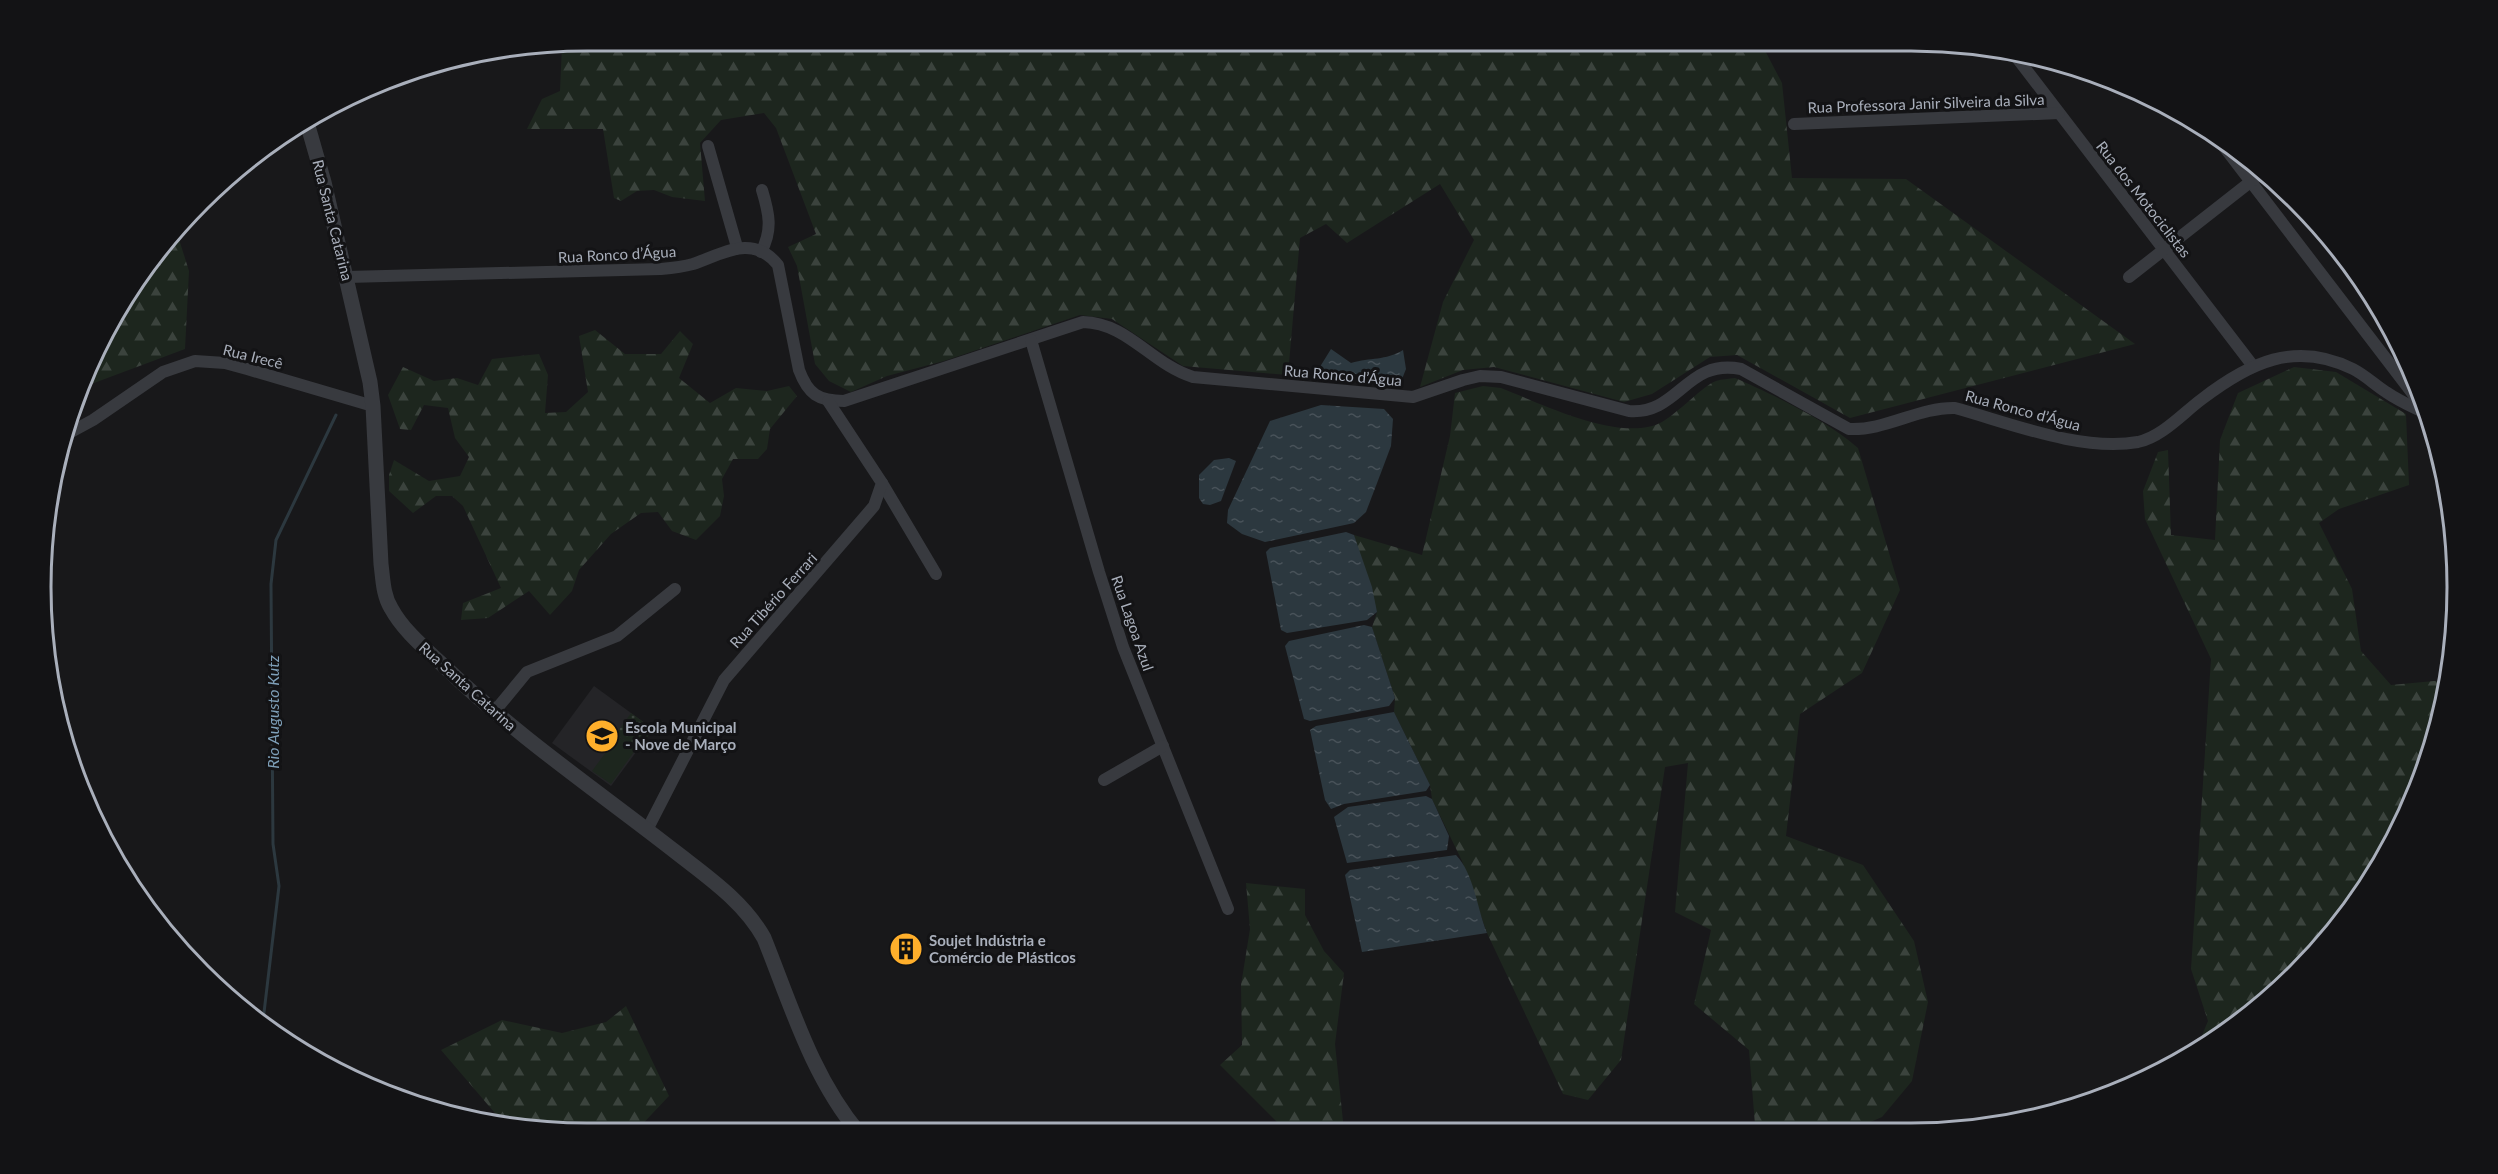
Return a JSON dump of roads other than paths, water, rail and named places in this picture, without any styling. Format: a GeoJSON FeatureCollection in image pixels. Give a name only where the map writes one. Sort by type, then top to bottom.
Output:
{"type":"FeatureCollection","features":[{"type":"Feature","properties":{"kind":"street","name":"Rua dos Motociclistas"},"geometry":{"type":"LineString","coordinates":[[2020,62],[2253,366]]}},
{"type":"Feature","properties":{"kind":"street","name":"Rua Professora Janir Silveira da Silva"},"geometry":{"type":"LineString","coordinates":[[1794,124],[2059,113]]}},
{"type":"Feature","properties":{"kind":"street","name":"Rua Santa Catarina"},"geometry":{"type":"LineString","coordinates":[[309,129],[317,153],[360,329],[373,406],[381,564],[389,606],[421,645],[494,712],[544,753],[719,886],[755,922],[764,938],[823,1080],[841,1111],[852,1123]]}},
{"type":"Feature","properties":{"kind":"street"},"geometry":{"type":"LineString","coordinates":[[708,146],[737,247],[772,257],[782,276],[799,370],[804,383],[812,394],[828,401],[882,483],[936,574]]}},
{"type":"Feature","properties":{"kind":"street"},"geometry":{"type":"LineString","coordinates":[[2234,160],[2409,390]]}},
{"type":"Feature","properties":{"kind":"street"},"geometry":{"type":"LineString","coordinates":[[2129,277],[2256,178]]}},
{"type":"Feature","properties":{"kind":"street"},"geometry":{"type":"LineString","coordinates":[[761,252],[770,226],[762,190]]}},
{"type":"Feature","properties":{"kind":"street","name":"Rua Ronco d’Água"},"geometry":{"type":"LineString","coordinates":[[347,277],[661,269],[694,263],[737,247]]}},
{"type":"Feature","properties":{"kind":"street","name":"Rua Ronco d’Água"},"geometry":{"type":"LineString","coordinates":[[828,401],[844,401],[1083,322],[1096,322],[1110,326],[1178,372],[1194,377],[1413,397],[1480,376],[1501,377],[1629,411],[1641,412],[1660,406],[1706,370],[1729,366],[1741,369],[1849,429],[1863,430],[1940,407],[1955,408],[2046,433],[2098,444],[2133,442],[2152,437],[2222,383],[2253,366],[2298,355],[2323,358],[2352,368],[2395,398],[2416,408]]}},
{"type":"Feature","properties":{"kind":"street","name":"Rua Lagoa Azul"},"geometry":{"type":"LineString","coordinates":[[1031,339],[1123,647],[1228,909]]}},
{"type":"Feature","properties":{"kind":"street","name":"Rua Irecê"},"geometry":{"type":"LineString","coordinates":[[74,430],[163,372],[195,361],[217,362],[247,369],[373,406]]}},
{"type":"Feature","properties":{"kind":"street","name":"Rua Tibério Ferrari"},"geometry":{"type":"LineString","coordinates":[[647,830],[724,680],[868,514],[874,506],[882,483]]}},
{"type":"Feature","properties":{"kind":"street"},"geometry":{"type":"LineString","coordinates":[[494,712],[527,672],[617,636],[675,589]]}},
{"type":"Feature","properties":{"kind":"street"},"geometry":{"type":"LineString","coordinates":[[1104,780],[1163,747]]}},
{"type":"Feature","properties":{"kind":"water"},"geometry":{"type":"Polygon","coordinates":[[[1331,349],[1351,363],[1390,356],[1403,350],[1406,369],[1402,379],[1318,370],[1331,349]]]}},
{"type":"Feature","properties":{"kind":"water"},"geometry":{"type":"Polygon","coordinates":[[[1321,405],[1384,409],[1393,419],[1391,446],[1366,512],[1354,523],[1265,542],[1242,534],[1227,523],[1228,510],[1270,421],[1321,405]]]}},
{"type":"Feature","properties":{"kind":"water"},"geometry":{"type":"Polygon","coordinates":[[[1229,458],[1236,461],[1221,501],[1210,505],[1203,504],[1199,498],[1199,475],[1214,460],[1229,458]]]}},
{"type":"Feature","properties":{"kind":"water"},"geometry":{"type":"Polygon","coordinates":[[[1346,532],[1354,535],[1372,587],[1377,612],[1367,620],[1287,633],[1281,630],[1266,552],[1270,548],[1346,532]]]}},
{"type":"Feature","properties":{"kind":"water"},"geometry":{"type":"Polygon","coordinates":[[[1364,625],[1372,627],[1395,698],[1389,706],[1310,721],[1304,719],[1285,646],[1289,641],[1364,625]]]}},
{"type":"Feature","properties":{"kind":"water"},"geometry":{"type":"Polygon","coordinates":[[[1394,712],[1430,785],[1426,791],[1344,804],[1331,809],[1325,800],[1310,730],[1316,726],[1394,712]]]}},
{"type":"Feature","properties":{"kind":"water"},"geometry":{"type":"Polygon","coordinates":[[[1426,796],[1432,799],[1449,836],[1447,850],[1347,863],[1334,817],[1348,807],[1426,796]]]}},
{"type":"Feature","properties":{"kind":"water"},"geometry":{"type":"Polygon","coordinates":[[[1456,855],[1471,881],[1487,933],[1362,952],[1345,875],[1350,870],[1456,855]]]}},
{"type":"Feature","properties":{"kind":"waterway","name":"Rio Augusto Kutz"},"geometry":{"type":"LineString","coordinates":[[264,1014],[279,886],[273,844],[271,584],[276,540],[336,415]]}},
{"type":"Feature","properties":{"kind":"place","name":"Escola Municipal - Nove de Março"},"geometry":{"type":"Point","coordinates":[602,736]}},
{"type":"Feature","properties":{"kind":"place","name":"Soujet Indústria e Comércio de Plásticos"},"geometry":{"type":"Point","coordinates":[906,949]}}]}
